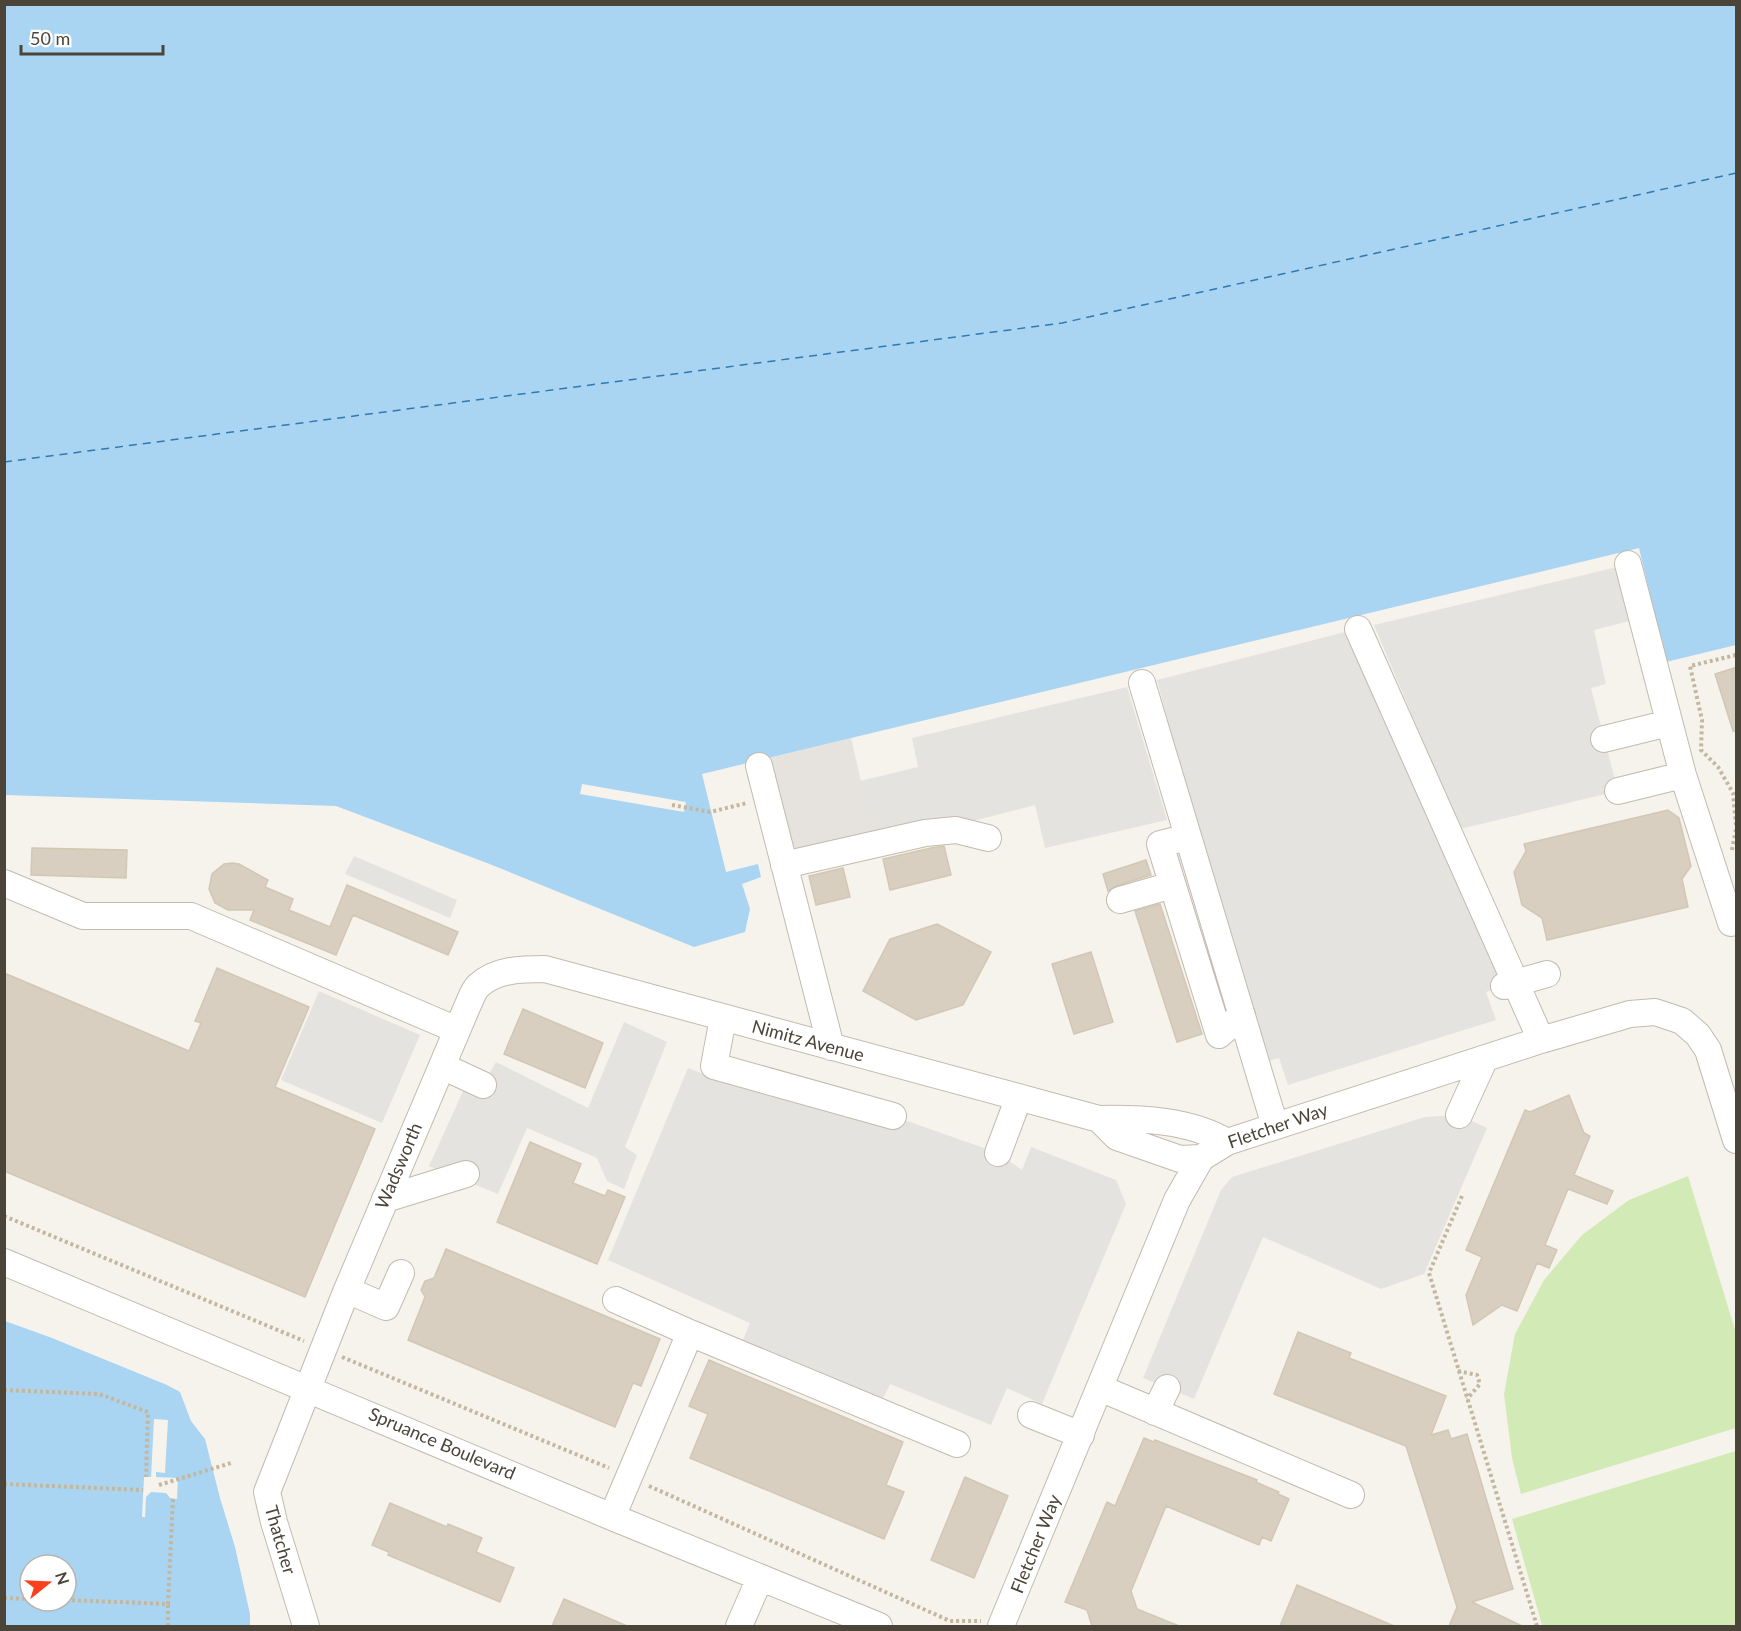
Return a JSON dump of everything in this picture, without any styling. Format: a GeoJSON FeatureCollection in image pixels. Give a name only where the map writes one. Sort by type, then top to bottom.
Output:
{"type":"FeatureCollection","features":[{"type":"Feature","properties":{"kind":"street"},"geometry":{"type":"LineString","coordinates":[[1628,564],[1683,775],[1731,923]]}},
{"type":"Feature","properties":{"kind":"street"},"geometry":{"type":"LineString","coordinates":[[1358,629],[1509,985],[1541,1040]]}},
{"type":"Feature","properties":{"kind":"street"},"geometry":{"type":"LineString","coordinates":[[1142,683],[1275,1126]]}},
{"type":"Feature","properties":{"kind":"street"},"geometry":{"type":"LineString","coordinates":[[1604,739],[1669,723]]}},
{"type":"Feature","properties":{"kind":"street"},"geometry":{"type":"LineString","coordinates":[[759,766],[831,1047]]}},
{"type":"Feature","properties":{"kind":"street"},"geometry":{"type":"LineString","coordinates":[[1618,791],[1683,775]]}},
{"type":"Feature","properties":{"kind":"street"},"geometry":{"type":"LineString","coordinates":[[784,865],[925,833],[956,830],[988,838]]}},
{"type":"Feature","properties":{"kind":"street"},"geometry":{"type":"LineString","coordinates":[[1188,837],[1160,844],[1219,1035],[1242,1015]]}},
{"type":"Feature","properties":{"kind":"street"},"geometry":{"type":"LineString","coordinates":[[4,883],[83,915],[191,916],[457,1030]]}},
{"type":"Feature","properties":{"kind":"street"},"geometry":{"type":"LineString","coordinates":[[1120,900],[1172,885]]}},
{"type":"Feature","properties":{"kind":"street","name":"Nimitz Avenue"},"geometry":{"type":"LineString","coordinates":[[517,969],[545,969],[1099,1119],[1140,1118],[1210,1132],[1227,1142]]}},
{"type":"Feature","properties":{"kind":"street","name":"Wadsworth"},"geometry":{"type":"LineString","coordinates":[[307,1387],[476,987],[494,976],[517,969]]}},
{"type":"Feature","properties":{"kind":"street"},"geometry":{"type":"LineString","coordinates":[[1509,985],[1547,974]]}},
{"type":"Feature","properties":{"kind":"street","name":"Fletcher Way"},"geometry":{"type":"LineString","coordinates":[[1002,1624],[1177,1200],[1201,1158],[1227,1142],[1485,1058],[1630,1014],[1655,1012],[1682,1021],[1698,1035],[1708,1050],[1737,1140]]}},
{"type":"Feature","properties":{"kind":"street"},"geometry":{"type":"LineString","coordinates":[[723,1018],[714,1066],[893,1116]]}},
{"type":"Feature","properties":{"kind":"street"},"geometry":{"type":"LineString","coordinates":[[1460,1116],[1485,1058]]}},
{"type":"Feature","properties":{"kind":"street"},"geometry":{"type":"LineString","coordinates":[[442,1066],[483,1085]]}},
{"type":"Feature","properties":{"kind":"street"},"geometry":{"type":"LineString","coordinates":[[998,1153],[1019,1097]]}},
{"type":"Feature","properties":{"kind":"street","name":"Nimitz Avenue"},"geometry":{"type":"LineString","coordinates":[[1099,1119],[1117,1137],[1180,1159],[1201,1158]]}},
{"type":"Feature","properties":{"kind":"street"},"geometry":{"type":"LineString","coordinates":[[385,1199],[466,1174]]}},
{"type":"Feature","properties":{"kind":"street"},"geometry":{"type":"LineString","coordinates":[[385,1199],[410,1210]]}},
{"type":"Feature","properties":{"kind":"street","name":"Spruance Boulevard"},"geometry":{"type":"LineString","coordinates":[[4,1262],[307,1387],[612,1517],[879,1626]]}},
{"type":"Feature","properties":{"kind":"street"},"geometry":{"type":"LineString","coordinates":[[347,1290],[386,1307],[401,1273]]}},
{"type":"Feature","properties":{"kind":"street"},"geometry":{"type":"LineString","coordinates":[[616,1300],[957,1444]]}},
{"type":"Feature","properties":{"kind":"street"},"geometry":{"type":"LineString","coordinates":[[612,1517],[690,1333]]}},
{"type":"Feature","properties":{"kind":"street","name":"Thatcher"},"geometry":{"type":"LineString","coordinates":[[306,1626],[267,1492],[307,1387]]}},
{"type":"Feature","properties":{"kind":"street"},"geometry":{"type":"LineString","coordinates":[[1100,1388],[1351,1495]]}},
{"type":"Feature","properties":{"kind":"street"},"geometry":{"type":"LineString","coordinates":[[1155,1412],[1167,1388]]}},
{"type":"Feature","properties":{"kind":"street"},"geometry":{"type":"LineString","coordinates":[[1031,1414],[1081,1435]]}},
{"type":"Feature","properties":{"kind":"street"},"geometry":{"type":"LineString","coordinates":[[739,1626],[760,1578]]}},
{"type":"Feature","properties":{"kind":"path"},"geometry":{"type":"LineString","coordinates":[[1733,858],[1732,846],[1737,827],[1733,793],[1718,767],[1701,750],[1702,720],[1690,666],[1737,655]]}},
{"type":"Feature","properties":{"kind":"path"},"geometry":{"type":"LineString","coordinates":[[672,805],[710,812],[767,799]]}},
{"type":"Feature","properties":{"kind":"path"},"geometry":{"type":"LineString","coordinates":[[1462,1196],[1429,1274],[1537,1626]]}},
{"type":"Feature","properties":{"kind":"path"},"geometry":{"type":"LineString","coordinates":[[4,1216],[628,1477],[950,1621],[1002,1624]]}},
{"type":"Feature","properties":{"kind":"path"},"geometry":{"type":"LineString","coordinates":[[1458,1371],[1477,1375],[1480,1384],[1467,1398]]}},
{"type":"Feature","properties":{"kind":"path"},"geometry":{"type":"LineString","coordinates":[[4,1390],[99,1394],[148,1412],[146,1477]]}},
{"type":"Feature","properties":{"kind":"path"},"geometry":{"type":"LineString","coordinates":[[159,1485],[231,1463]]}},
{"type":"Feature","properties":{"kind":"path"},"geometry":{"type":"LineString","coordinates":[[4,1484],[143,1490]]}},
{"type":"Feature","properties":{"kind":"path"},"geometry":{"type":"LineString","coordinates":[[168,1626],[173,1498]]}},
{"type":"Feature","properties":{"kind":"path"},"geometry":{"type":"LineString","coordinates":[[78,1600],[168,1604]]}},
{"type":"Feature","properties":{"kind":"shaded area"},"geometry":{"type":"Polygon","coordinates":[[[1617,567],[1629,621],[1594,630],[1606,684],[1591,688],[1618,791],[1460,829],[1374,625],[1617,567]]]}},
{"type":"Feature","properties":{"kind":"shaded area"},"geometry":{"type":"Polygon","coordinates":[[[1349,631],[1504,986],[1486,992],[1496,1020],[1288,1085],[1279,1058],[1269,1061],[1198,835],[1157,680],[1349,631]]]}},
{"type":"Feature","properties":{"kind":"shaded area"},"geometry":{"type":"Polygon","coordinates":[[[1127,687],[1167,820],[1045,848],[1035,805],[876,846],[860,781],[918,767],[912,738],[1127,687]]]}},
{"type":"Feature","properties":{"kind":"shaded area"},"geometry":{"type":"Polygon","coordinates":[[[851,738],[876,846],[797,869],[769,758],[851,738]]]}},
{"type":"Feature","properties":{"kind":"shaded area"},"geometry":{"type":"Polygon","coordinates":[[[354,856],[457,900],[450,918],[345,874],[354,856]]]}},
{"type":"Feature","properties":{"kind":"shaded area"},"geometry":{"type":"Polygon","coordinates":[[[319,991],[420,1035],[382,1123],[281,1080],[319,991]]]}},
{"type":"Feature","properties":{"kind":"shaded area"},"geometry":{"type":"Polygon","coordinates":[[[624,1022],[667,1042],[625,1147],[637,1155],[624,1189],[607,1181],[597,1158],[527,1128],[498,1194],[429,1166],[469,1078],[483,1084],[496,1062],[588,1108],[624,1022]]]}},
{"type":"Feature","properties":{"kind":"shaded area"},"geometry":{"type":"Polygon","coordinates":[[[688,1068],[711,1077],[893,1116],[998,1153],[1022,1170],[1031,1147],[1116,1180],[1126,1204],[1042,1404],[1007,1388],[991,1425],[890,1384],[881,1403],[742,1342],[750,1323],[608,1260],[688,1068]]]}},
{"type":"Feature","properties":{"kind":"shaded area"},"geometry":{"type":"Polygon","coordinates":[[[1459,1115],[1487,1128],[1424,1274],[1381,1289],[1263,1237],[1194,1399],[1143,1378],[1221,1190],[1232,1177],[1425,1117],[1459,1115]]]}},
{"type":"Feature","properties":{"kind":"green space"},"geometry":{"type":"Polygon","coordinates":[[[1688,1176],[1736,1333],[1736,1428],[1521,1494],[1512,1458],[1504,1394],[1515,1334],[1544,1280],[1582,1235],[1629,1200],[1688,1176]]]}},
{"type":"Feature","properties":{"kind":"green space"},"geometry":{"type":"Polygon","coordinates":[[[1736,1451],[1736,1626],[1542,1625],[1512,1519],[1736,1451]]]}},
{"type":"Feature","properties":{"kind":"water"},"geometry":{"type":"Polygon","coordinates":[[[5,5],[1736,5],[1736,645],[1666,662],[1639,548],[702,774],[726,872],[758,864],[761,877],[742,884],[750,909],[745,932],[694,947],[487,863],[336,806],[5,795],[5,5]]]}},
{"type":"Feature","properties":{"kind":"water"},"geometry":{"type":"Polygon","coordinates":[[[5,1321],[52,1338],[180,1392],[191,1421],[205,1439],[235,1547],[250,1614],[250,1626],[5,1626],[5,1321]]]}},
{"type":"Feature","properties":{"kind":"pier"},"geometry":{"type":"Polygon","coordinates":[[[582,784],[686,802],[684,812],[580,794],[582,784]]]}},
{"type":"Feature","properties":{"kind":"pier"},"geometry":{"type":"Polygon","coordinates":[[[154,1419],[168,1420],[165,1473],[156,1472],[156,1477],[178,1478],[177,1499],[170,1498],[166,1493],[151,1492],[146,1497],[145,1517],[142,1517],[144,1477],[151,1477],[154,1419]]]}},
{"type":"Feature","properties":{"kind":"building"},"geometry":{"type":"Polygon","coordinates":[[[1737,667],[1737,731],[1733,731],[1715,674],[1737,667]]]}},
{"type":"Feature","properties":{"kind":"building"},"geometry":{"type":"Polygon","coordinates":[[[1668,810],[1679,818],[1691,866],[1682,879],[1688,907],[1547,940],[1542,918],[1522,905],[1514,872],[1526,851],[1524,844],[1668,810]]]}},
{"type":"Feature","properties":{"kind":"building"},"geometry":{"type":"Polygon","coordinates":[[[944,846],[951,875],[890,890],[883,859],[944,846]]]}},
{"type":"Feature","properties":{"kind":"building"},"geometry":{"type":"Polygon","coordinates":[[[32,848],[127,850],[126,878],[31,875],[32,848]]]}},
{"type":"Feature","properties":{"kind":"building"},"geometry":{"type":"Polygon","coordinates":[[[1146,860],[1151,875],[1116,886],[1108,891],[1103,874],[1146,860]]]}},
{"type":"Feature","properties":{"kind":"building"},"geometry":{"type":"Polygon","coordinates":[[[224,864],[239,864],[268,880],[265,887],[293,899],[289,910],[330,927],[347,885],[458,932],[448,955],[353,915],[336,955],[250,920],[254,910],[228,910],[215,903],[209,889],[212,874],[224,864]]]}},
{"type":"Feature","properties":{"kind":"building"},"geometry":{"type":"Polygon","coordinates":[[[843,868],[850,897],[816,905],[809,876],[843,868]]]}},
{"type":"Feature","properties":{"kind":"building"},"geometry":{"type":"Polygon","coordinates":[[[1160,904],[1202,1034],[1177,1042],[1135,911],[1160,904]]]}},
{"type":"Feature","properties":{"kind":"building"},"geometry":{"type":"Polygon","coordinates":[[[937,924],[991,952],[963,1005],[916,1020],[863,991],[890,939],[937,924]]]}},
{"type":"Feature","properties":{"kind":"building"},"geometry":{"type":"Polygon","coordinates":[[[1091,952],[1113,1022],[1074,1034],[1052,964],[1091,952]]]}},
{"type":"Feature","properties":{"kind":"building"},"geometry":{"type":"Polygon","coordinates":[[[217,968],[309,1007],[275,1087],[375,1129],[305,1297],[4,1171],[4,973],[189,1051],[201,1023],[195,1021],[217,968]]]}},
{"type":"Feature","properties":{"kind":"building"},"geometry":{"type":"Polygon","coordinates":[[[523,1009],[603,1043],[585,1088],[504,1054],[523,1009]]]}},
{"type":"Feature","properties":{"kind":"building"},"geometry":{"type":"Polygon","coordinates":[[[1569,1095],[1584,1133],[1590,1136],[1574,1175],[1613,1191],[1607,1204],[1568,1189],[1545,1245],[1557,1250],[1549,1268],[1537,1263],[1517,1311],[1502,1305],[1473,1325],[1466,1295],[1482,1257],[1466,1250],[1525,1110],[1530,1112],[1569,1095]]]}},
{"type":"Feature","properties":{"kind":"building"},"geometry":{"type":"Polygon","coordinates":[[[530,1142],[581,1164],[573,1183],[605,1196],[608,1190],[625,1197],[597,1264],[497,1222],[530,1142]]]}},
{"type":"Feature","properties":{"kind":"building"},"geometry":{"type":"Polygon","coordinates":[[[446,1249],[660,1339],[641,1386],[633,1383],[615,1427],[408,1340],[425,1297],[421,1290],[425,1281],[434,1278],[446,1249]]]}},
{"type":"Feature","properties":{"kind":"building"},"geometry":{"type":"Polygon","coordinates":[[[1298,1332],[1351,1353],[1349,1358],[1446,1396],[1431,1435],[1448,1430],[1451,1439],[1467,1434],[1513,1589],[1472,1602],[1522,1626],[1449,1626],[1457,1607],[1406,1446],[1274,1394],[1298,1332]]]}},
{"type":"Feature","properties":{"kind":"building"},"geometry":{"type":"Polygon","coordinates":[[[709,1360],[903,1442],[886,1485],[904,1492],[884,1539],[690,1458],[708,1414],[689,1406],[709,1360]]]}},
{"type":"Feature","properties":{"kind":"building"},"geometry":{"type":"Polygon","coordinates":[[[1144,1438],[1154,1442],[1155,1440],[1257,1480],[1256,1482],[1289,1499],[1271,1541],[1262,1537],[1259,1545],[1166,1506],[1131,1591],[1137,1609],[1179,1626],[1092,1626],[1087,1610],[1065,1602],[1107,1502],[1115,1506],[1144,1438]]]}},
{"type":"Feature","properties":{"kind":"building"},"geometry":{"type":"Polygon","coordinates":[[[965,1477],[1008,1496],[974,1578],[931,1560],[965,1477]]]}},
{"type":"Feature","properties":{"kind":"building"},"geometry":{"type":"Polygon","coordinates":[[[390,1503],[447,1527],[448,1524],[482,1538],[476,1552],[514,1568],[500,1602],[388,1555],[389,1552],[372,1545],[390,1503]]]}},
{"type":"Feature","properties":{"kind":"building"},"geometry":{"type":"Polygon","coordinates":[[[1297,1585],[1394,1626],[1280,1626],[1297,1585]]]}},
{"type":"Feature","properties":{"kind":"building"},"geometry":{"type":"Polygon","coordinates":[[[564,1599],[627,1626],[552,1626],[564,1599]]]}},
{"type":"Feature","properties":{"kind":"ferry route"},"geometry":{"type":"LineString","coordinates":[[4,462],[1062,323],[1736,173]]}}]}
